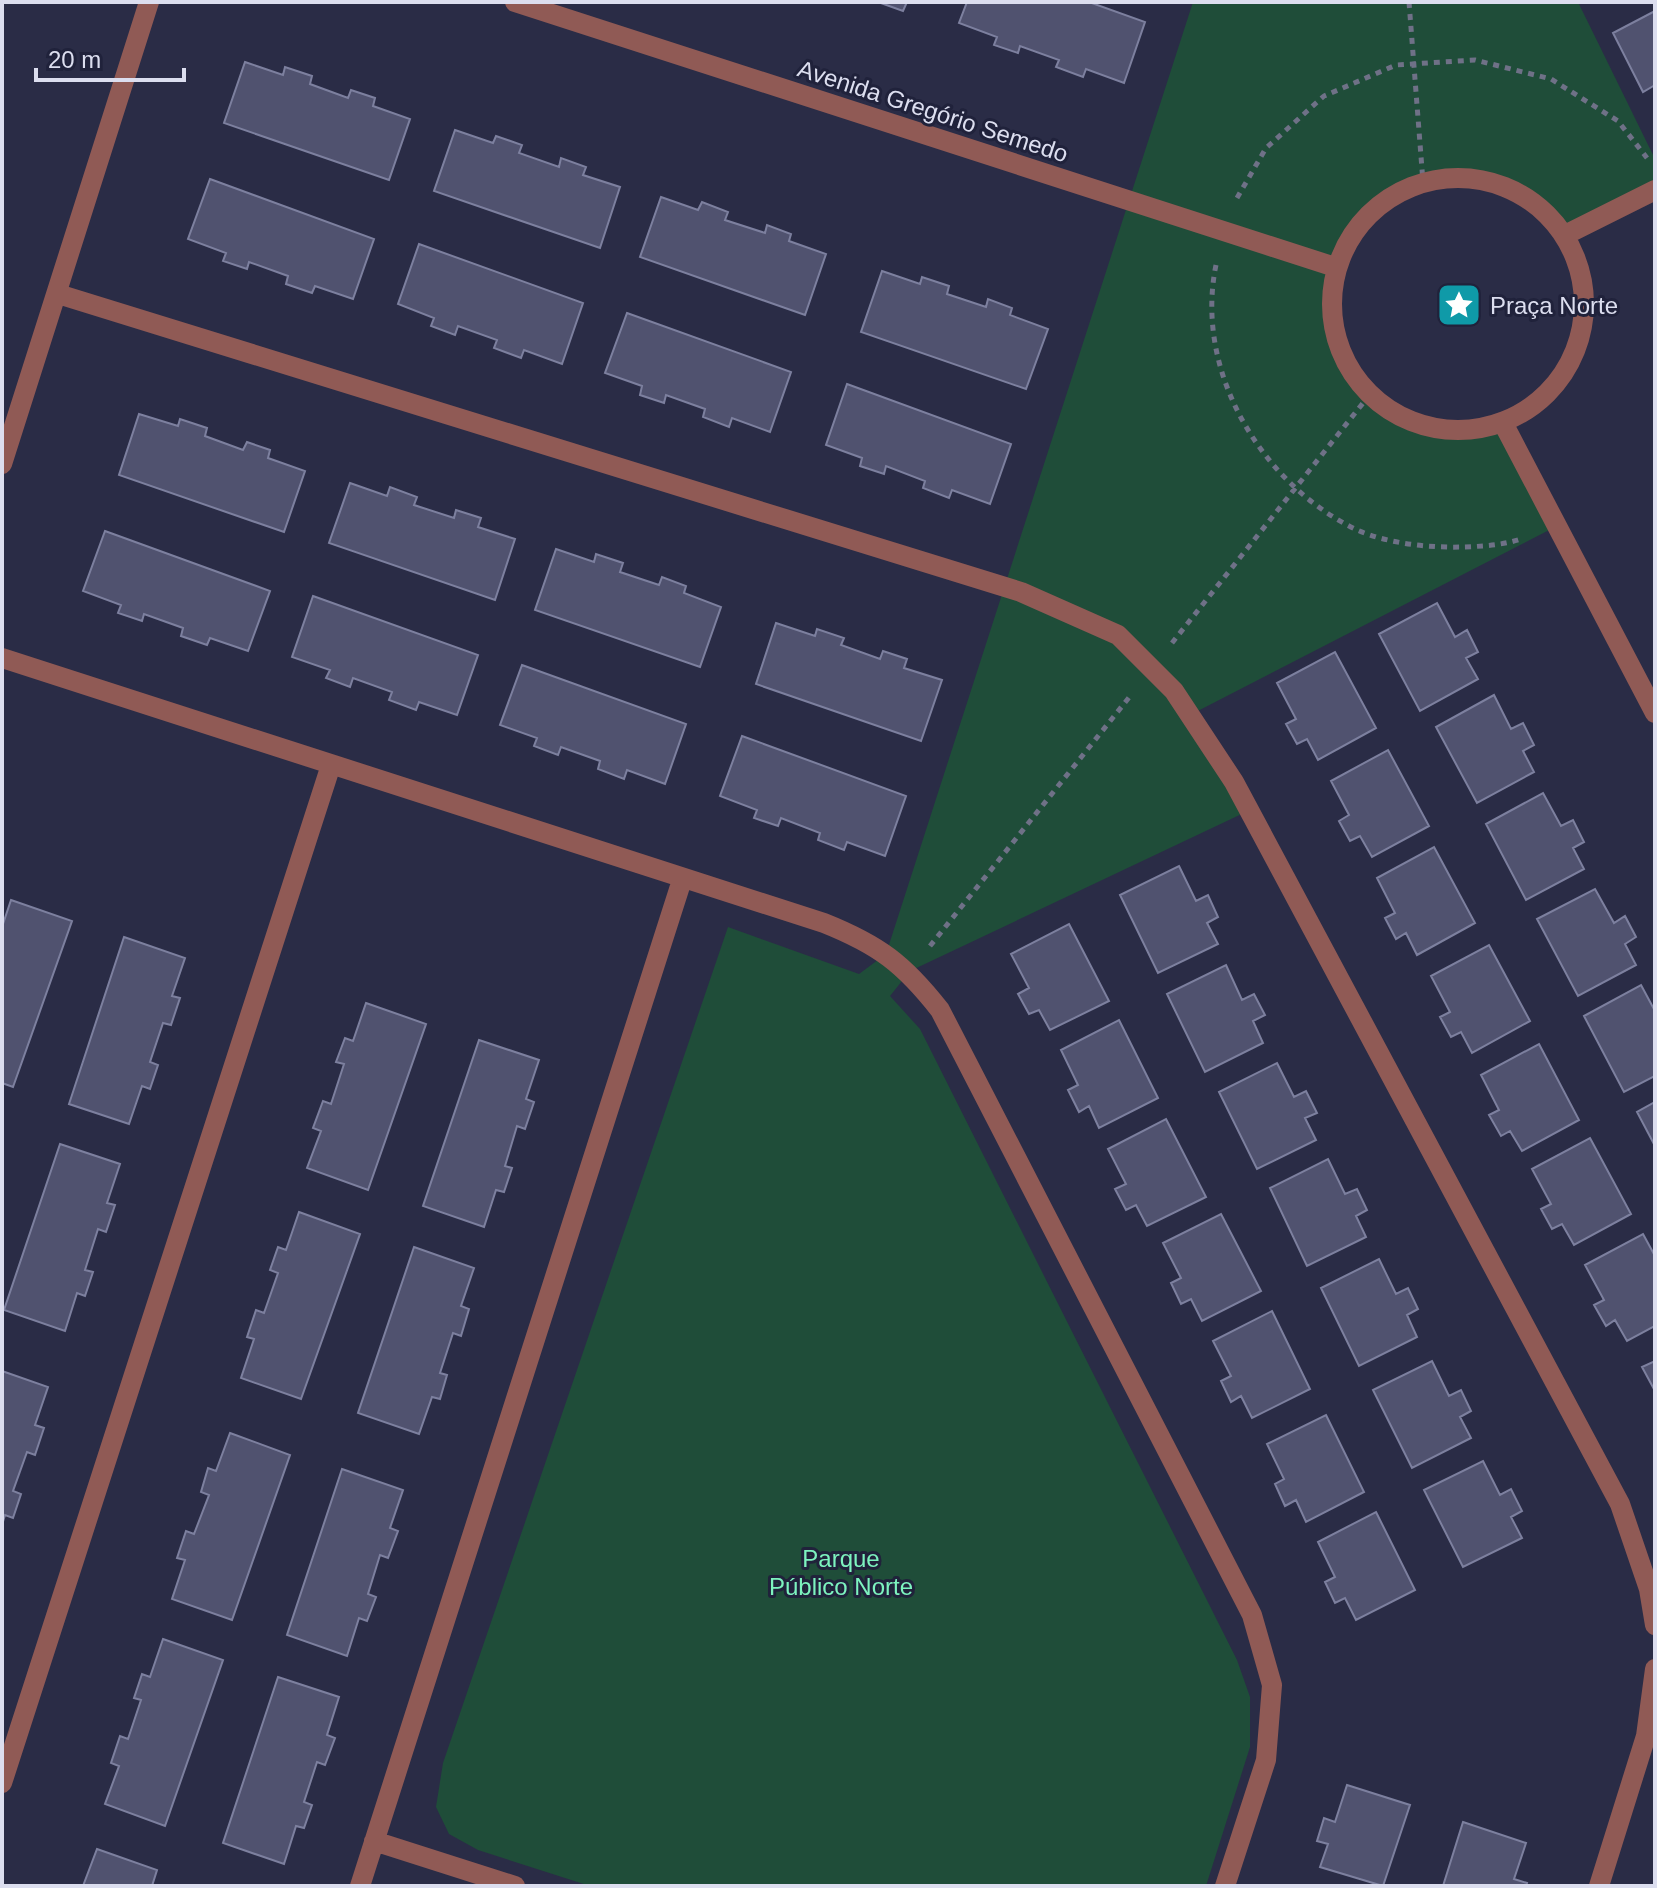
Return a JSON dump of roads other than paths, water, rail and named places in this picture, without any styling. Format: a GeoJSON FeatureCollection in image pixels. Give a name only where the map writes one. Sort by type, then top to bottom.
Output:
{"type":"FeatureCollection","features":[{"type":"Feature","properties":{"kind":"street"},"geometry":{"type":"LineString","coordinates":[[2,464],[149,2]]}},
{"type":"Feature","properties":{"kind":"street","name":"Avenida Gregório Semedo"},"geometry":{"type":"LineString","coordinates":[[515,2],[1335,267]]}},
{"type":"Feature","properties":{"kind":"street"},"geometry":{"type":"LineString","coordinates":[[1463,177],[1503,185],[1538,205],[1565,235],[1580,269],[1586,307],[1578,344],[1562,378],[1535,405],[1503,423],[1463,431],[1423,426],[1379,401],[1357,379],[1339,343],[1332,303],[1335,267],[1357,227],[1387,198],[1423,182],[1463,177]]}},
{"type":"Feature","properties":{"kind":"street"},"geometry":{"type":"LineString","coordinates":[[1565,235],[1655,190]]}},
{"type":"Feature","properties":{"kind":"street"},"geometry":{"type":"LineString","coordinates":[[58,294],[1021,592],[1118,635],[1174,691],[1234,782],[1620,1504],[1649,1589],[1655,1625]]}},
{"type":"Feature","properties":{"kind":"street"},"geometry":{"type":"LineString","coordinates":[[1503,423],[1655,713]]}},
{"type":"Feature","properties":{"kind":"street"},"geometry":{"type":"LineString","coordinates":[[2,658],[855,935],[910,971],[940,1010],[1252,1615],[1272,1685],[1266,1760],[1225,1886]]}},
{"type":"Feature","properties":{"kind":"street"},"geometry":{"type":"LineString","coordinates":[[2,1783],[331,765]]}},
{"type":"Feature","properties":{"kind":"street"},"geometry":{"type":"LineString","coordinates":[[360,1886],[682,880]]}},
{"type":"Feature","properties":{"kind":"street"},"geometry":{"type":"LineString","coordinates":[[1599,1886],[1646,1736],[1655,1669]]}},
{"type":"Feature","properties":{"kind":"street"},"geometry":{"type":"LineString","coordinates":[[374,1841],[515,1886]]}},
{"type":"Feature","properties":{"kind":"place","name":"Praça Norte"},"geometry":{"type":"Point","coordinates":[1459,305]}},
{"type":"Feature","properties":{"kind":"park label","name":"Parque Público Norte"},"geometry":{"type":"Point","coordinates":[841,1572]}}]}
